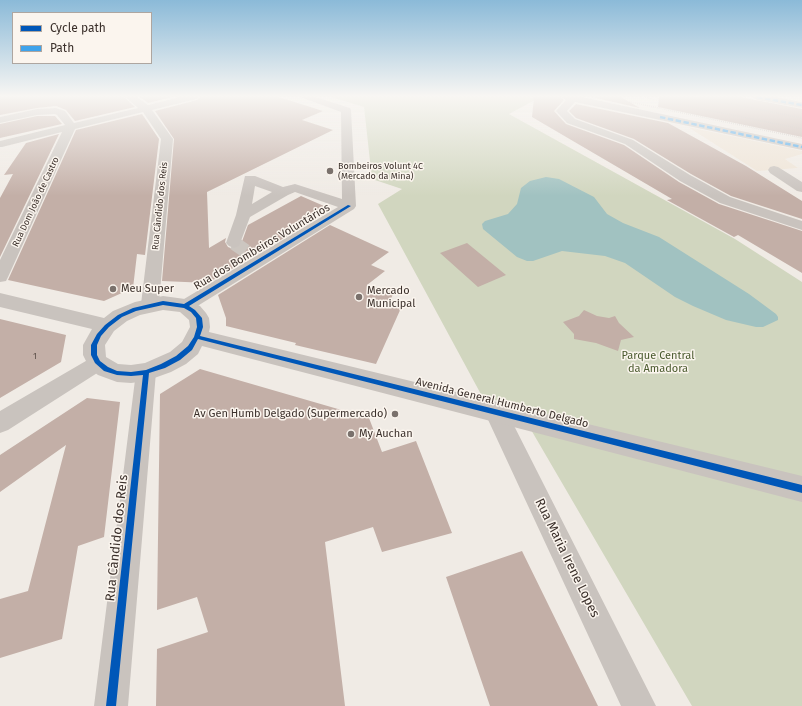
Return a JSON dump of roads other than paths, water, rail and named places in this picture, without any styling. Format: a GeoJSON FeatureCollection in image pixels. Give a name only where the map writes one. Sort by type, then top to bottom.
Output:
{"type":"FeatureCollection","features":[{"type":"Feature","properties":{"kind":"street"},"geometry":{"type":"LineString","coordinates":[[2,144],[56,130]]}},
{"type":"Feature","properties":{"kind":"street","name":"Rua Dom João de Castro"},"geometry":{"type":"LineString","coordinates":[[0,277],[69,130]]}},
{"type":"Feature","properties":{"kind":"street","name":"Rua Cândido dos Reis"},"geometry":{"type":"LineString","coordinates":[[150,304],[167,139],[162,130]]}},
{"type":"Feature","properties":{"kind":"street"},"geometry":{"type":"LineString","coordinates":[[243,216],[283,192],[295,188],[349,206],[347,130]]}},
{"type":"Feature","properties":{"kind":"street"},"geometry":{"type":"LineString","coordinates":[[596,130],[629,142],[685,178],[725,200],[802,226]]}},
{"type":"Feature","properties":{"kind":"street"},"geometry":{"type":"LineString","coordinates":[[721,130],[802,147]]}},
{"type":"Feature","properties":{"kind":"street"},"geometry":{"type":"LineString","coordinates":[[774,170],[802,188]]}},
{"type":"Feature","properties":{"kind":"street"},"geometry":{"type":"LineString","coordinates":[[234,243],[243,216],[250,178],[283,192]]}},
{"type":"Feature","properties":{"kind":"street","name":"Rua dos Bombeiros Voluntários"},"geometry":{"type":"LineString","coordinates":[[185,306],[255,257],[349,206]]}},
{"type":"Feature","properties":{"kind":"street"},"geometry":{"type":"LineString","coordinates":[[0,300],[107,326]]}},
{"type":"Feature","properties":{"kind":"street"},"geometry":{"type":"LineString","coordinates":[[169,303],[185,306],[193,311],[199,318],[200,327],[197,337],[190,348],[178,358],[163,366],[146,372],[131,374],[117,373],[106,369],[98,363],[94,355],[94,345],[99,335],[107,326],[120,316],[150,304],[169,303]]}},
{"type":"Feature","properties":{"kind":"street","name":"Avenida General Humberto Delgado"},"geometry":{"type":"LineString","coordinates":[[197,337],[802,489]]}},
{"type":"Feature","properties":{"kind":"street"},"geometry":{"type":"LineString","coordinates":[[0,423],[98,363]]}},
{"type":"Feature","properties":{"kind":"street","name":"Rua Cândido dos Reis"},"geometry":{"type":"LineString","coordinates":[[111,706],[146,372]]}},
{"type":"Feature","properties":{"kind":"street","name":"Rua Maria Irene Lopes"},"geometry":{"type":"LineString","coordinates":[[495,411],[639,706]]}},
{"type":"Feature","properties":{"kind":"water"},"geometry":{"type":"Polygon","coordinates":[[[546,177],[559,179],[594,197],[607,214],[623,223],[659,237],[749,294],[776,314],[778,320],[763,327],[756,327],[726,320],[675,297],[625,263],[605,256],[562,251],[533,261],[527,261],[517,257],[483,229],[482,224],[485,221],[508,214],[517,204],[521,188],[530,181],[546,177]]]}},
{"type":"Feature","properties":{"kind":"tunnel"},"geometry":{"type":"LineString","coordinates":[[234,243],[250,254]]}},
{"type":"Feature","properties":{"kind":"railway"},"geometry":{"type":"LineString","coordinates":[[764,130],[802,138]]}},
{"type":"Feature","properties":{"kind":"place","name":"Bombeiros Volunt 4C (Mercado da Mina)"},"geometry":{"type":"Point","coordinates":[330,171]}},
{"type":"Feature","properties":{"kind":"place","name":"Meu Super"},"geometry":{"type":"Point","coordinates":[113,289]}},
{"type":"Feature","properties":{"kind":"place","name":"Mercado Municipal"},"geometry":{"type":"Point","coordinates":[359,297]}},
{"type":"Feature","properties":{"kind":"place","name":"Av Gen Humb Delgado (Supermercado)"},"geometry":{"type":"Point","coordinates":[395,414]}},
{"type":"Feature","properties":{"kind":"place","name":"My Auchan"},"geometry":{"type":"Point","coordinates":[351,434]}},
{"type":"Feature","properties":{"kind":"park label","name":"Parque Central da Amadora"},"geometry":{"type":"Point","coordinates":[658,362]}}]}
